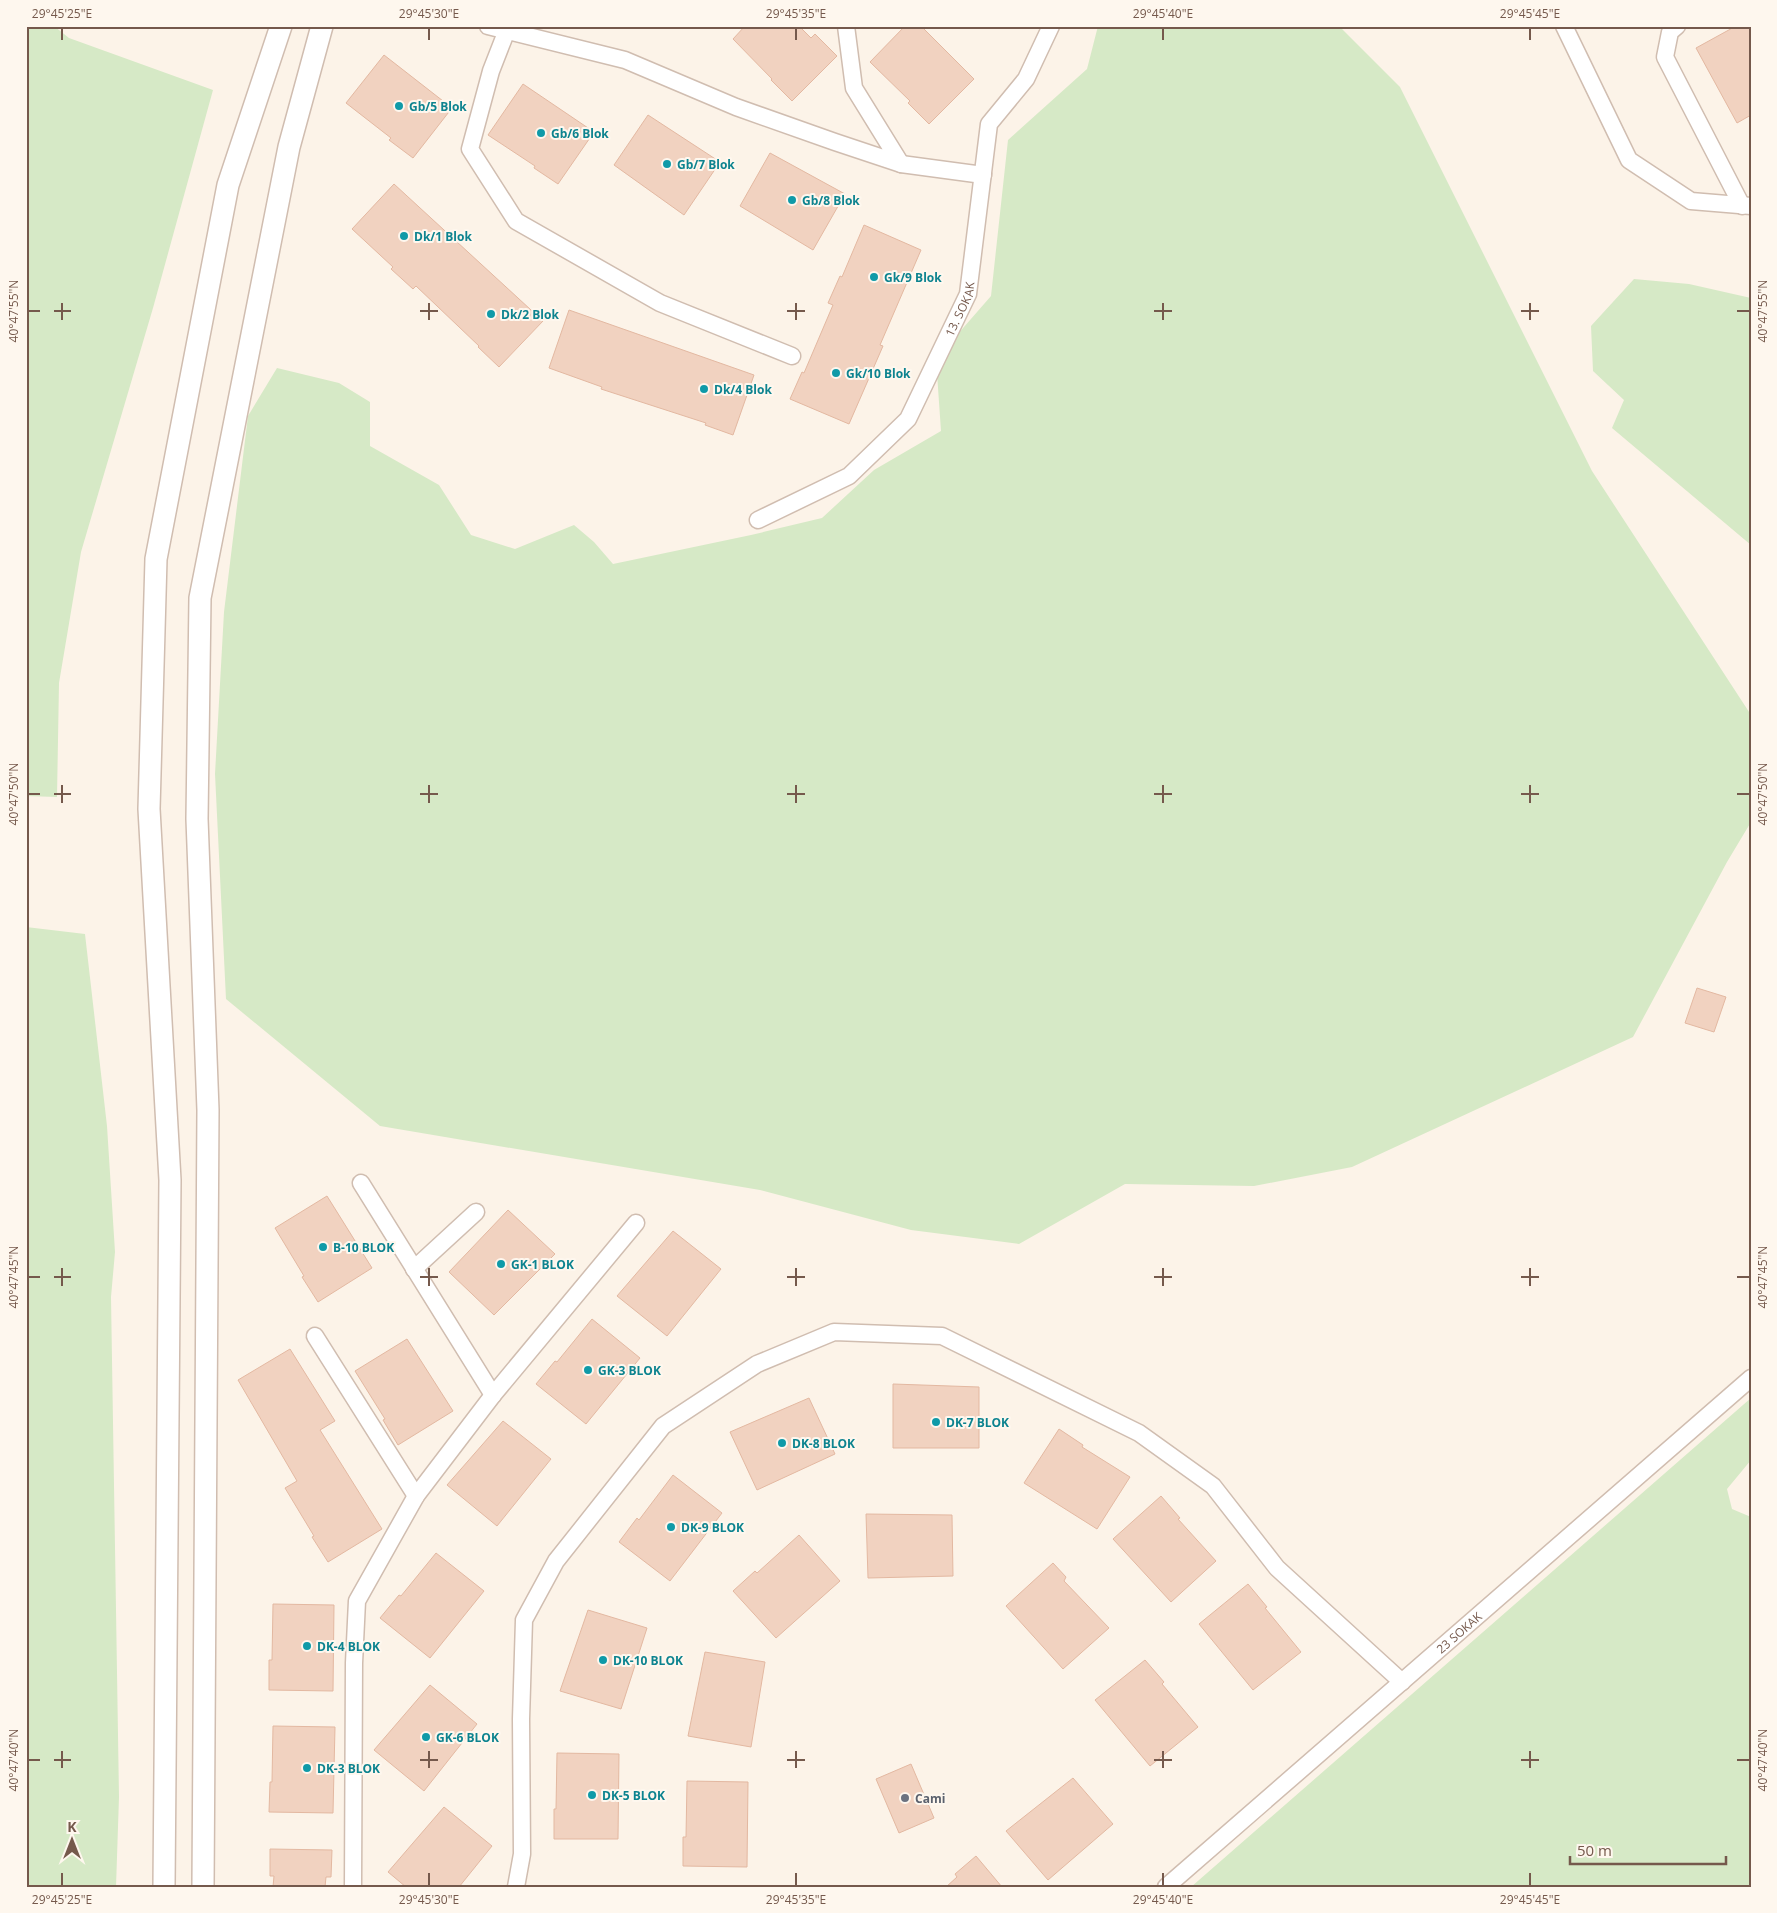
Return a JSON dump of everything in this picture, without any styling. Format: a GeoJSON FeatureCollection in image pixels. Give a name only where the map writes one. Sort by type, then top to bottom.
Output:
{"type":"FeatureCollection","features":[{"type":"Feature","properties":{"kind":"street"},"geometry":{"type":"LineString","coordinates":[[164,1887],[170,1180],[149,809],[156,559],[228,186],[281,26]]}},
{"type":"Feature","properties":{"kind":"street"},"geometry":{"type":"LineString","coordinates":[[203,1887],[208,1110],[197,819],[200,598],[289,147],[322,26]]}},
{"type":"Feature","properties":{"kind":"street"},"geometry":{"type":"LineString","coordinates":[[488,26],[625,60],[736,107],[901,164],[983,175]]}},
{"type":"Feature","properties":{"kind":"street"},"geometry":{"type":"LineString","coordinates":[[846,26],[854,88],[901,164]]}},
{"type":"Feature","properties":{"kind":"street","name":"13. SOKAK"},"geometry":{"type":"LineString","coordinates":[[758,520],[849,476],[908,419],[968,294],[989,124],[1026,80],[1051,26]]}},
{"type":"Feature","properties":{"kind":"street"},"geometry":{"type":"LineString","coordinates":[[1677,26],[1670,32],[1665,56],[1746,206]]}},
{"type":"Feature","properties":{"kind":"street"},"geometry":{"type":"LineString","coordinates":[[1568,28],[1629,160],[1691,201],[1746,206]]}},
{"type":"Feature","properties":{"kind":"street"},"geometry":{"type":"LineString","coordinates":[[507,30],[492,72],[470,149],[516,221],[660,303],[792,356]]}},
{"type":"Feature","properties":{"kind":"street"},"geometry":{"type":"LineString","coordinates":[[361,1183],[492,1396]]}},
{"type":"Feature","properties":{"kind":"street"},"geometry":{"type":"LineString","coordinates":[[414,1269],[476,1212]]}},
{"type":"Feature","properties":{"kind":"street"},"geometry":{"type":"LineString","coordinates":[[353,1887],[356,1601],[416,1496],[492,1396],[636,1223]]}},
{"type":"Feature","properties":{"kind":"street"},"geometry":{"type":"LineString","coordinates":[[516,1887],[522,1854],[520,1719],[524,1620],[556,1561],[663,1426],[757,1364],[834,1332],[942,1336],[1139,1433],[1213,1486],[1277,1568],[1402,1682]]}},
{"type":"Feature","properties":{"kind":"street"},"geometry":{"type":"LineString","coordinates":[[314,1336],[416,1496]]}},
{"type":"Feature","properties":{"kind":"street","name":"23 SOKAK"},"geometry":{"type":"LineString","coordinates":[[1166,1887],[1751,1378]]}},
{"type":"Feature","properties":{"kind":"green space"},"geometry":{"type":"Polygon","coordinates":[[[26,26],[54,26],[69,38],[213,90],[153,308],[81,552],[59,683],[57,797],[26,796],[26,26]]]}},
{"type":"Feature","properties":{"kind":"green space"},"geometry":{"type":"Polygon","coordinates":[[[1098,26],[1339,26],[1400,87],[1592,471],[1751,715],[1751,822],[1727,862],[1633,1037],[1352,1167],[1254,1186],[1125,1184],[1019,1244],[911,1230],[760,1190],[380,1126],[226,999],[215,774],[224,612],[248,416],[277,368],[339,383],[370,402],[370,446],[439,485],[471,535],[515,549],[574,525],[594,542],[613,564],[822,518],[874,470],[941,431],[936,359],[991,296],[1008,140],[1087,69],[1098,26]]]}},
{"type":"Feature","properties":{"kind":"green space"},"geometry":{"type":"Polygon","coordinates":[[[1634,279],[1689,284],[1751,298],[1751,545],[1612,428],[1624,400],[1593,371],[1591,326],[1634,279]]]}},
{"type":"Feature","properties":{"kind":"green space"},"geometry":{"type":"Polygon","coordinates":[[[26,927],[85,934],[107,1126],[115,1252],[111,1297],[119,1797],[116,1887],[26,1887],[26,927]]]}},
{"type":"Feature","properties":{"kind":"green space"},"geometry":{"type":"Polygon","coordinates":[[[1751,1398],[1751,1460],[1727,1489],[1732,1509],[1751,1517],[1751,1887],[1191,1887],[1751,1398]]]}},
{"type":"Feature","properties":{"kind":"building"},"geometry":{"type":"Polygon","coordinates":[[[745,26],[799,26],[811,38],[815,34],[837,56],[792,101],[733,39],[745,26]]]}},
{"type":"Feature","properties":{"kind":"building"},"geometry":{"type":"Polygon","coordinates":[[[905,26],[921,26],[974,79],[929,124],[908,103],[910,101],[870,62],[905,26]]]}},
{"type":"Feature","properties":{"kind":"building"},"geometry":{"type":"Polygon","coordinates":[[[1736,26],[1751,26],[1751,115],[1737,123],[1696,48],[1736,26]]]}},
{"type":"Feature","properties":{"kind":"building","name":"Gb/5 Blok"},"geometry":{"type":"Polygon","coordinates":[[[384,55],[452,108],[413,158],[346,103],[384,55]]]}},
{"type":"Feature","properties":{"kind":"building","name":"Gb/6 Blok"},"geometry":{"type":"Polygon","coordinates":[[[523,84],[594,132],[558,184],[534,168],[535,166],[488,135],[523,84]]]}},
{"type":"Feature","properties":{"kind":"building","name":"Gb/7 Blok"},"geometry":{"type":"Polygon","coordinates":[[[648,115],[720,162],[684,215],[614,165],[648,115]]]}},
{"type":"Feature","properties":{"kind":"building","name":"Gb/8 Blok"},"geometry":{"type":"Polygon","coordinates":[[[770,153],[845,194],[813,250],[740,206],[770,153]]]}},
{"type":"Feature","properties":{"kind":"building"},"geometry":{"type":"Polygon","coordinates":[[[394,184],[543,321],[499,367],[416,286],[413,289],[391,269],[393,267],[352,229],[394,184]]]}},
{"type":"Feature","properties":{"kind":"building"},"geometry":{"type":"Polygon","coordinates":[[[864,225],[921,250],[880,345],[883,346],[849,424],[790,399],[802,372],[804,373],[833,305],[828,303],[840,276],[842,277],[864,225]]]}},
{"type":"Feature","properties":{"kind":"building"},"geometry":{"type":"Polygon","coordinates":[[[569,310],[754,375],[733,435],[705,425],[706,423],[601,389],[602,387],[549,368],[569,310]]]}},
{"type":"Feature","properties":{"kind":"building"},"geometry":{"type":"Polygon","coordinates":[[[1697,988],[1726,997],[1714,1032],[1685,1023],[1697,988]]]}},
{"type":"Feature","properties":{"kind":"building","name":"B-10 BLOK"},"geometry":{"type":"Polygon","coordinates":[[[327,1196],[372,1268],[318,1302],[275,1228],[327,1196]]]}},
{"type":"Feature","properties":{"kind":"building","name":"GK-1 BLOK"},"geometry":{"type":"Polygon","coordinates":[[[508,1210],[555,1254],[494,1315],[449,1272],[508,1210]]]}},
{"type":"Feature","properties":{"kind":"building"},"geometry":{"type":"Polygon","coordinates":[[[673,1231],[721,1269],[667,1336],[617,1296],[673,1231]]]}},
{"type":"Feature","properties":{"kind":"building","name":"GK-3 BLOK"},"geometry":{"type":"Polygon","coordinates":[[[592,1319],[640,1358],[586,1424],[536,1384],[555,1361],[557,1362],[592,1319]]]}},
{"type":"Feature","properties":{"kind":"building"},"geometry":{"type":"Polygon","coordinates":[[[407,1339],[453,1411],[398,1445],[383,1420],[385,1419],[355,1371],[407,1339]]]}},
{"type":"Feature","properties":{"kind":"building"},"geometry":{"type":"Polygon","coordinates":[[[290,1349],[335,1421],[320,1430],[382,1529],[328,1562],[285,1488],[297,1481],[238,1380],[290,1349]]]}},
{"type":"Feature","properties":{"kind":"building","name":"DK-7 BLOK"},"geometry":{"type":"Polygon","coordinates":[[[893,1384],[979,1387],[979,1448],[893,1448],[893,1384]]]}},
{"type":"Feature","properties":{"kind":"building","name":"DK-8 BLOK"},"geometry":{"type":"Polygon","coordinates":[[[809,1398],[835,1454],[757,1490],[730,1432],[809,1398]]]}},
{"type":"Feature","properties":{"kind":"building"},"geometry":{"type":"Polygon","coordinates":[[[503,1421],[551,1459],[497,1526],[447,1485],[503,1421]]]}},
{"type":"Feature","properties":{"kind":"building"},"geometry":{"type":"Polygon","coordinates":[[[1059,1429],[1083,1445],[1082,1447],[1130,1477],[1097,1529],[1024,1483],[1059,1429]]]}},
{"type":"Feature","properties":{"kind":"building","name":"DK-9 BLOK"},"geometry":{"type":"Polygon","coordinates":[[[673,1475],[722,1513],[670,1581],[619,1542],[637,1518],[639,1520],[673,1475]]]}},
{"type":"Feature","properties":{"kind":"building"},"geometry":{"type":"Polygon","coordinates":[[[1161,1496],[1180,1518],[1178,1519],[1216,1561],[1171,1602],[1113,1539],[1161,1496]]]}},
{"type":"Feature","properties":{"kind":"building"},"geometry":{"type":"Polygon","coordinates":[[[866,1514],[952,1515],[953,1576],[868,1578],[866,1514]]]}},
{"type":"Feature","properties":{"kind":"building"},"geometry":{"type":"Polygon","coordinates":[[[799,1535],[840,1581],[776,1638],[733,1591],[755,1571],[757,1573],[799,1535]]]}},
{"type":"Feature","properties":{"kind":"building"},"geometry":{"type":"Polygon","coordinates":[[[436,1553],[484,1591],[430,1658],[380,1618],[399,1595],[401,1596],[436,1553]]]}},
{"type":"Feature","properties":{"kind":"building"},"geometry":{"type":"Polygon","coordinates":[[[1053,1563],[1066,1577],[1064,1581],[1109,1628],[1063,1669],[1006,1606],[1053,1563]]]}},
{"type":"Feature","properties":{"kind":"building"},"geometry":{"type":"Polygon","coordinates":[[[1248,1584],[1301,1652],[1253,1690],[1199,1624],[1248,1584]]]}},
{"type":"Feature","properties":{"kind":"building","name":"DK-4 BLOK"},"geometry":{"type":"Polygon","coordinates":[[[273,1604],[334,1605],[333,1691],[269,1690],[269,1660],[272,1660],[273,1604]]]}},
{"type":"Feature","properties":{"kind":"building","name":"DK-10 BLOK"},"geometry":{"type":"Polygon","coordinates":[[[588,1610],[647,1628],[621,1709],[560,1691],[588,1610]]]}},
{"type":"Feature","properties":{"kind":"building"},"geometry":{"type":"Polygon","coordinates":[[[705,1652],[765,1662],[751,1747],[688,1736],[705,1652]]]}},
{"type":"Feature","properties":{"kind":"building"},"geometry":{"type":"Polygon","coordinates":[[[1145,1660],[1164,1682],[1162,1684],[1198,1727],[1150,1766],[1095,1700],[1145,1660]]]}},
{"type":"Feature","properties":{"kind":"building","name":"GK-6 BLOK"},"geometry":{"type":"Polygon","coordinates":[[[430,1685],[477,1724],[424,1791],[374,1750],[430,1685]]]}},
{"type":"Feature","properties":{"kind":"building","name":"DK-3 BLOK"},"geometry":{"type":"Polygon","coordinates":[[[273,1726],[335,1727],[333,1813],[269,1812],[270,1782],[272,1782],[273,1726]]]}},
{"type":"Feature","properties":{"kind":"building","name":"DK-5 BLOK"},"geometry":{"type":"Polygon","coordinates":[[[557,1753],[619,1754],[618,1839],[554,1839],[557,1753]]]}},
{"type":"Feature","properties":{"kind":"building","name":"Cami"},"geometry":{"type":"Polygon","coordinates":[[[911,1764],[934,1818],[899,1833],[876,1779],[911,1764]]]}},
{"type":"Feature","properties":{"kind":"building"},"geometry":{"type":"Polygon","coordinates":[[[1073,1778],[1113,1824],[1048,1880],[1006,1831],[1073,1778]]]}},
{"type":"Feature","properties":{"kind":"building"},"geometry":{"type":"Polygon","coordinates":[[[687,1781],[748,1782],[747,1867],[683,1866],[683,1837],[686,1837],[687,1781]]]}},
{"type":"Feature","properties":{"kind":"building"},"geometry":{"type":"Polygon","coordinates":[[[444,1807],[492,1846],[459,1887],[406,1887],[388,1872],[444,1807]]]}},
{"type":"Feature","properties":{"kind":"building"},"geometry":{"type":"Polygon","coordinates":[[[270,1849],[332,1850],[331,1877],[326,1877],[325,1887],[273,1887],[274,1876],[270,1876],[270,1849]]]}},
{"type":"Feature","properties":{"kind":"building"},"geometry":{"type":"Polygon","coordinates":[[[976,1856],[1002,1887],[946,1887],[957,1877],[955,1874],[976,1856]]]}},
{"type":"Feature","properties":{"kind":"place","name":"Gb/5 Blok"},"geometry":{"type":"Point","coordinates":[399,106]}},
{"type":"Feature","properties":{"kind":"place","name":"Gb/6 Blok"},"geometry":{"type":"Point","coordinates":[541,133]}},
{"type":"Feature","properties":{"kind":"place","name":"Gb/7 Blok"},"geometry":{"type":"Point","coordinates":[667,164]}},
{"type":"Feature","properties":{"kind":"place","name":"Gb/8 Blok"},"geometry":{"type":"Point","coordinates":[792,200]}},
{"type":"Feature","properties":{"kind":"place","name":"Dk/1 Blok"},"geometry":{"type":"Point","coordinates":[404,236]}},
{"type":"Feature","properties":{"kind":"place","name":"Gk/9 Blok"},"geometry":{"type":"Point","coordinates":[874,277]}},
{"type":"Feature","properties":{"kind":"place","name":"Dk/2 Blok"},"geometry":{"type":"Point","coordinates":[491,314]}},
{"type":"Feature","properties":{"kind":"place","name":"Gk/10 Blok"},"geometry":{"type":"Point","coordinates":[836,373]}},
{"type":"Feature","properties":{"kind":"place","name":"Dk/4 Blok"},"geometry":{"type":"Point","coordinates":[704,389]}},
{"type":"Feature","properties":{"kind":"place","name":"B-10 BLOK"},"geometry":{"type":"Point","coordinates":[323,1247]}},
{"type":"Feature","properties":{"kind":"place","name":"GK-1 BLOK"},"geometry":{"type":"Point","coordinates":[501,1264]}},
{"type":"Feature","properties":{"kind":"place","name":"GK-3 BLOK"},"geometry":{"type":"Point","coordinates":[588,1370]}},
{"type":"Feature","properties":{"kind":"place","name":"DK-7 BLOK"},"geometry":{"type":"Point","coordinates":[936,1422]}},
{"type":"Feature","properties":{"kind":"place","name":"DK-8 BLOK"},"geometry":{"type":"Point","coordinates":[782,1443]}},
{"type":"Feature","properties":{"kind":"place","name":"DK-9 BLOK"},"geometry":{"type":"Point","coordinates":[671,1527]}},
{"type":"Feature","properties":{"kind":"place","name":"DK-4 BLOK"},"geometry":{"type":"Point","coordinates":[307,1646]}},
{"type":"Feature","properties":{"kind":"place","name":"DK-10 BLOK"},"geometry":{"type":"Point","coordinates":[603,1660]}},
{"type":"Feature","properties":{"kind":"place","name":"GK-6 BLOK"},"geometry":{"type":"Point","coordinates":[426,1737]}},
{"type":"Feature","properties":{"kind":"place","name":"DK-3 BLOK"},"geometry":{"type":"Point","coordinates":[307,1768]}},
{"type":"Feature","properties":{"kind":"place","name":"DK-5 BLOK"},"geometry":{"type":"Point","coordinates":[592,1795]}},
{"type":"Feature","properties":{"kind":"place","name":"Cami"},"geometry":{"type":"Point","coordinates":[905,1798]}}]}
